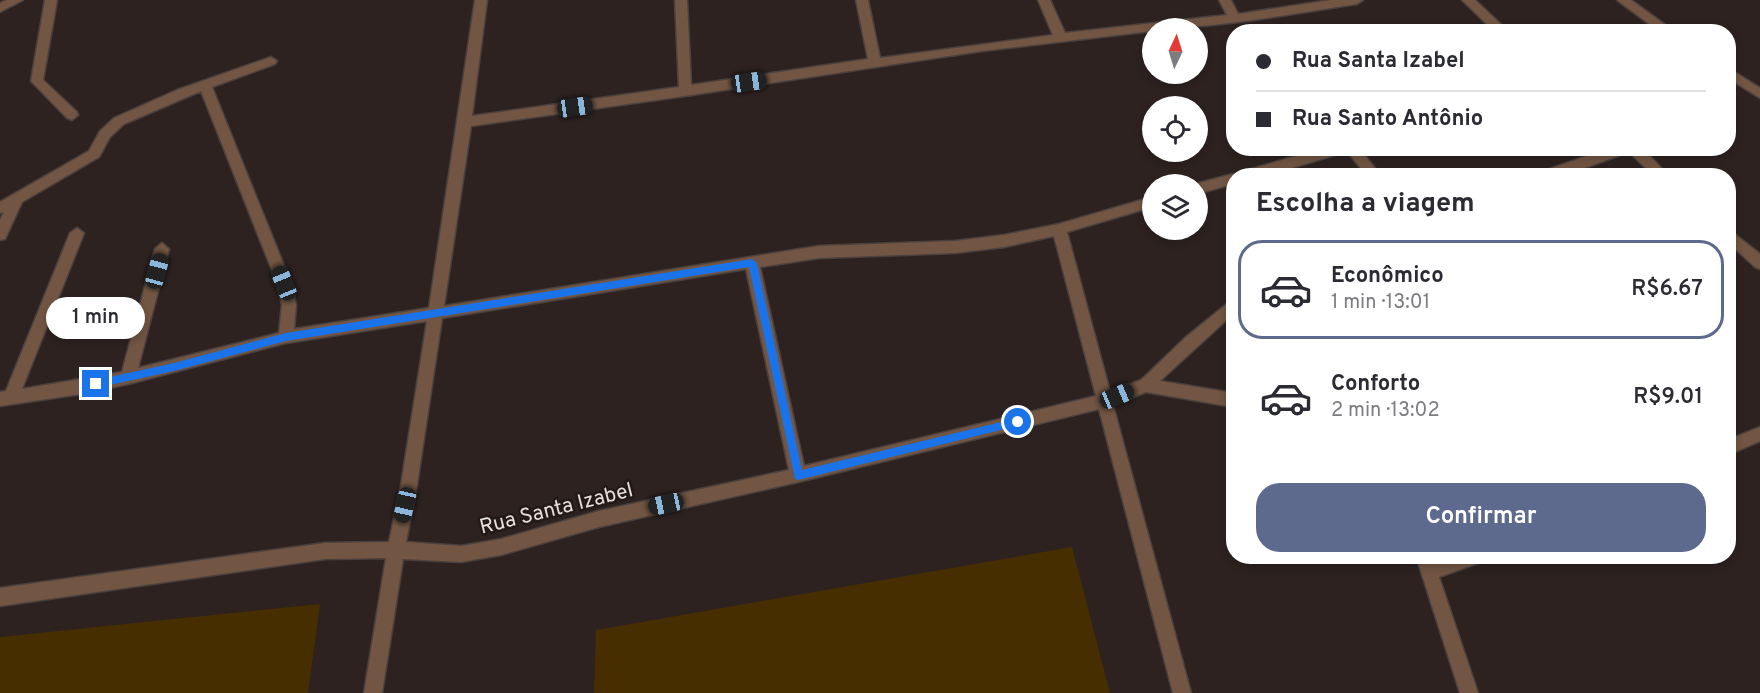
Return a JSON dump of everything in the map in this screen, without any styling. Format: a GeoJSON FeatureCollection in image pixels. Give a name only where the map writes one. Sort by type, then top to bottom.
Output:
{"type":"FeatureCollection","features":[{"type":"Feature","properties":{"kind":"street"},"geometry":{"type":"LineString","coordinates":[[0,8],[17,0]]}},
{"type":"Feature","properties":{"kind":"street"},"geometry":{"type":"LineString","coordinates":[[51,0],[37,81],[72,115]]}},
{"type":"Feature","properties":{"kind":"street"},"geometry":{"type":"LineString","coordinates":[[373,693],[395,550],[409,485],[465,122],[481,0]]}},
{"type":"Feature","properties":{"kind":"street"},"geometry":{"type":"LineString","coordinates":[[681,0],[686,92]]}},
{"type":"Feature","properties":{"kind":"street"},"geometry":{"type":"LineString","coordinates":[[862,0],[875,64]]}},
{"type":"Feature","properties":{"kind":"street"},"geometry":{"type":"LineString","coordinates":[[1044,0],[1061,39]]}},
{"type":"Feature","properties":{"kind":"street"},"geometry":{"type":"LineString","coordinates":[[1225,0],[1235,18]]}},
{"type":"Feature","properties":{"kind":"street"},"geometry":{"type":"LineString","coordinates":[[465,122],[686,92],[982,47],[1235,18],[1357,0]]}},
{"type":"Feature","properties":{"kind":"street"},"geometry":{"type":"LineString","coordinates":[[1468,0],[1494,24]]}},
{"type":"Feature","properties":{"kind":"street"},"geometry":{"type":"LineString","coordinates":[[1623,0],[1658,24]]}},
{"type":"Feature","properties":{"kind":"street"},"geometry":{"type":"LineString","coordinates":[[0,208],[94,154],[105,134],[119,121],[205,85],[271,61]]}},
{"type":"Feature","properties":{"kind":"street"},"geometry":{"type":"LineString","coordinates":[[1736,78],[1760,94]]}},
{"type":"Feature","properties":{"kind":"street"},"geometry":{"type":"LineString","coordinates":[[205,85],[284,283],[289,305],[286,337]]}},
{"type":"Feature","properties":{"kind":"street"},"geometry":{"type":"LineString","coordinates":[[1273,168],[1315,156]]}},
{"type":"Feature","properties":{"kind":"street"},"geometry":{"type":"LineString","coordinates":[[1358,156],[1368,168]]}},
{"type":"Feature","properties":{"kind":"street"},"geometry":{"type":"LineString","coordinates":[[1569,168],[1603,156]]}},
{"type":"Feature","properties":{"kind":"street"},"geometry":{"type":"LineString","coordinates":[[1642,156],[1654,168]]}},
{"type":"Feature","properties":{"kind":"street"},"geometry":{"type":"LineString","coordinates":[[1208,186],[1226,181]]}},
{"type":"Feature","properties":{"kind":"street"},"geometry":{"type":"LineString","coordinates":[[0,235],[16,200]]}},
{"type":"Feature","properties":{"kind":"street"},"geometry":{"type":"LineString","coordinates":[[6,399],[128,377],[286,337],[845,249],[954,247],[1004,241],[1059,229],[1142,205]]}},
{"type":"Feature","properties":{"kind":"street"},"geometry":{"type":"LineString","coordinates":[[1059,229],[1182,693]]}},
{"type":"Feature","properties":{"kind":"street"},"geometry":{"type":"LineString","coordinates":[[6,399],[77,232]]}},
{"type":"Feature","properties":{"kind":"street"},"geometry":{"type":"LineString","coordinates":[[1736,244],[1760,263]]}},
{"type":"Feature","properties":{"kind":"street"},"geometry":{"type":"LineString","coordinates":[[128,377],[162,249]]}},
{"type":"Feature","properties":{"kind":"street"},"geometry":{"type":"LineString","coordinates":[[752,263],[798,475]]}},
{"type":"Feature","properties":{"kind":"street"},"geometry":{"type":"LineString","coordinates":[[1146,385],[1191,341],[1226,312]]}},
{"type":"Feature","properties":{"kind":"street"},"geometry":{"type":"LineString","coordinates":[[1146,385],[1226,399]]}},
{"type":"Feature","properties":{"kind":"street","name":"Rua Santa Izabel"},"geometry":{"type":"LineString","coordinates":[[0,597],[325,551],[395,550],[461,554],[501,548],[599,519],[798,475],[1105,401],[1146,385]]}},
{"type":"Feature","properties":{"kind":"street"},"geometry":{"type":"LineString","coordinates":[[1736,444],[1760,434]]}},
{"type":"Feature","properties":{"kind":"street"},"geometry":{"type":"LineString","coordinates":[[1426,564],[1469,693]]}},
{"type":"Feature","properties":{"kind":"shaded area"},"geometry":{"type":"Polygon","coordinates":[[[1072,547],[1110,693],[594,693],[596,630],[1072,547]]]}},
{"type":"Feature","properties":{"kind":"shaded area"},"geometry":{"type":"Polygon","coordinates":[[[320,604],[308,693],[0,693],[0,637],[320,604]]]}},
{"type":"Feature","properties":{"kind":"route"},"geometry":{"type":"LineString","coordinates":[[96,384],[174,367],[286,337],[752,263],[798,475],[1018,422]]}}]}
